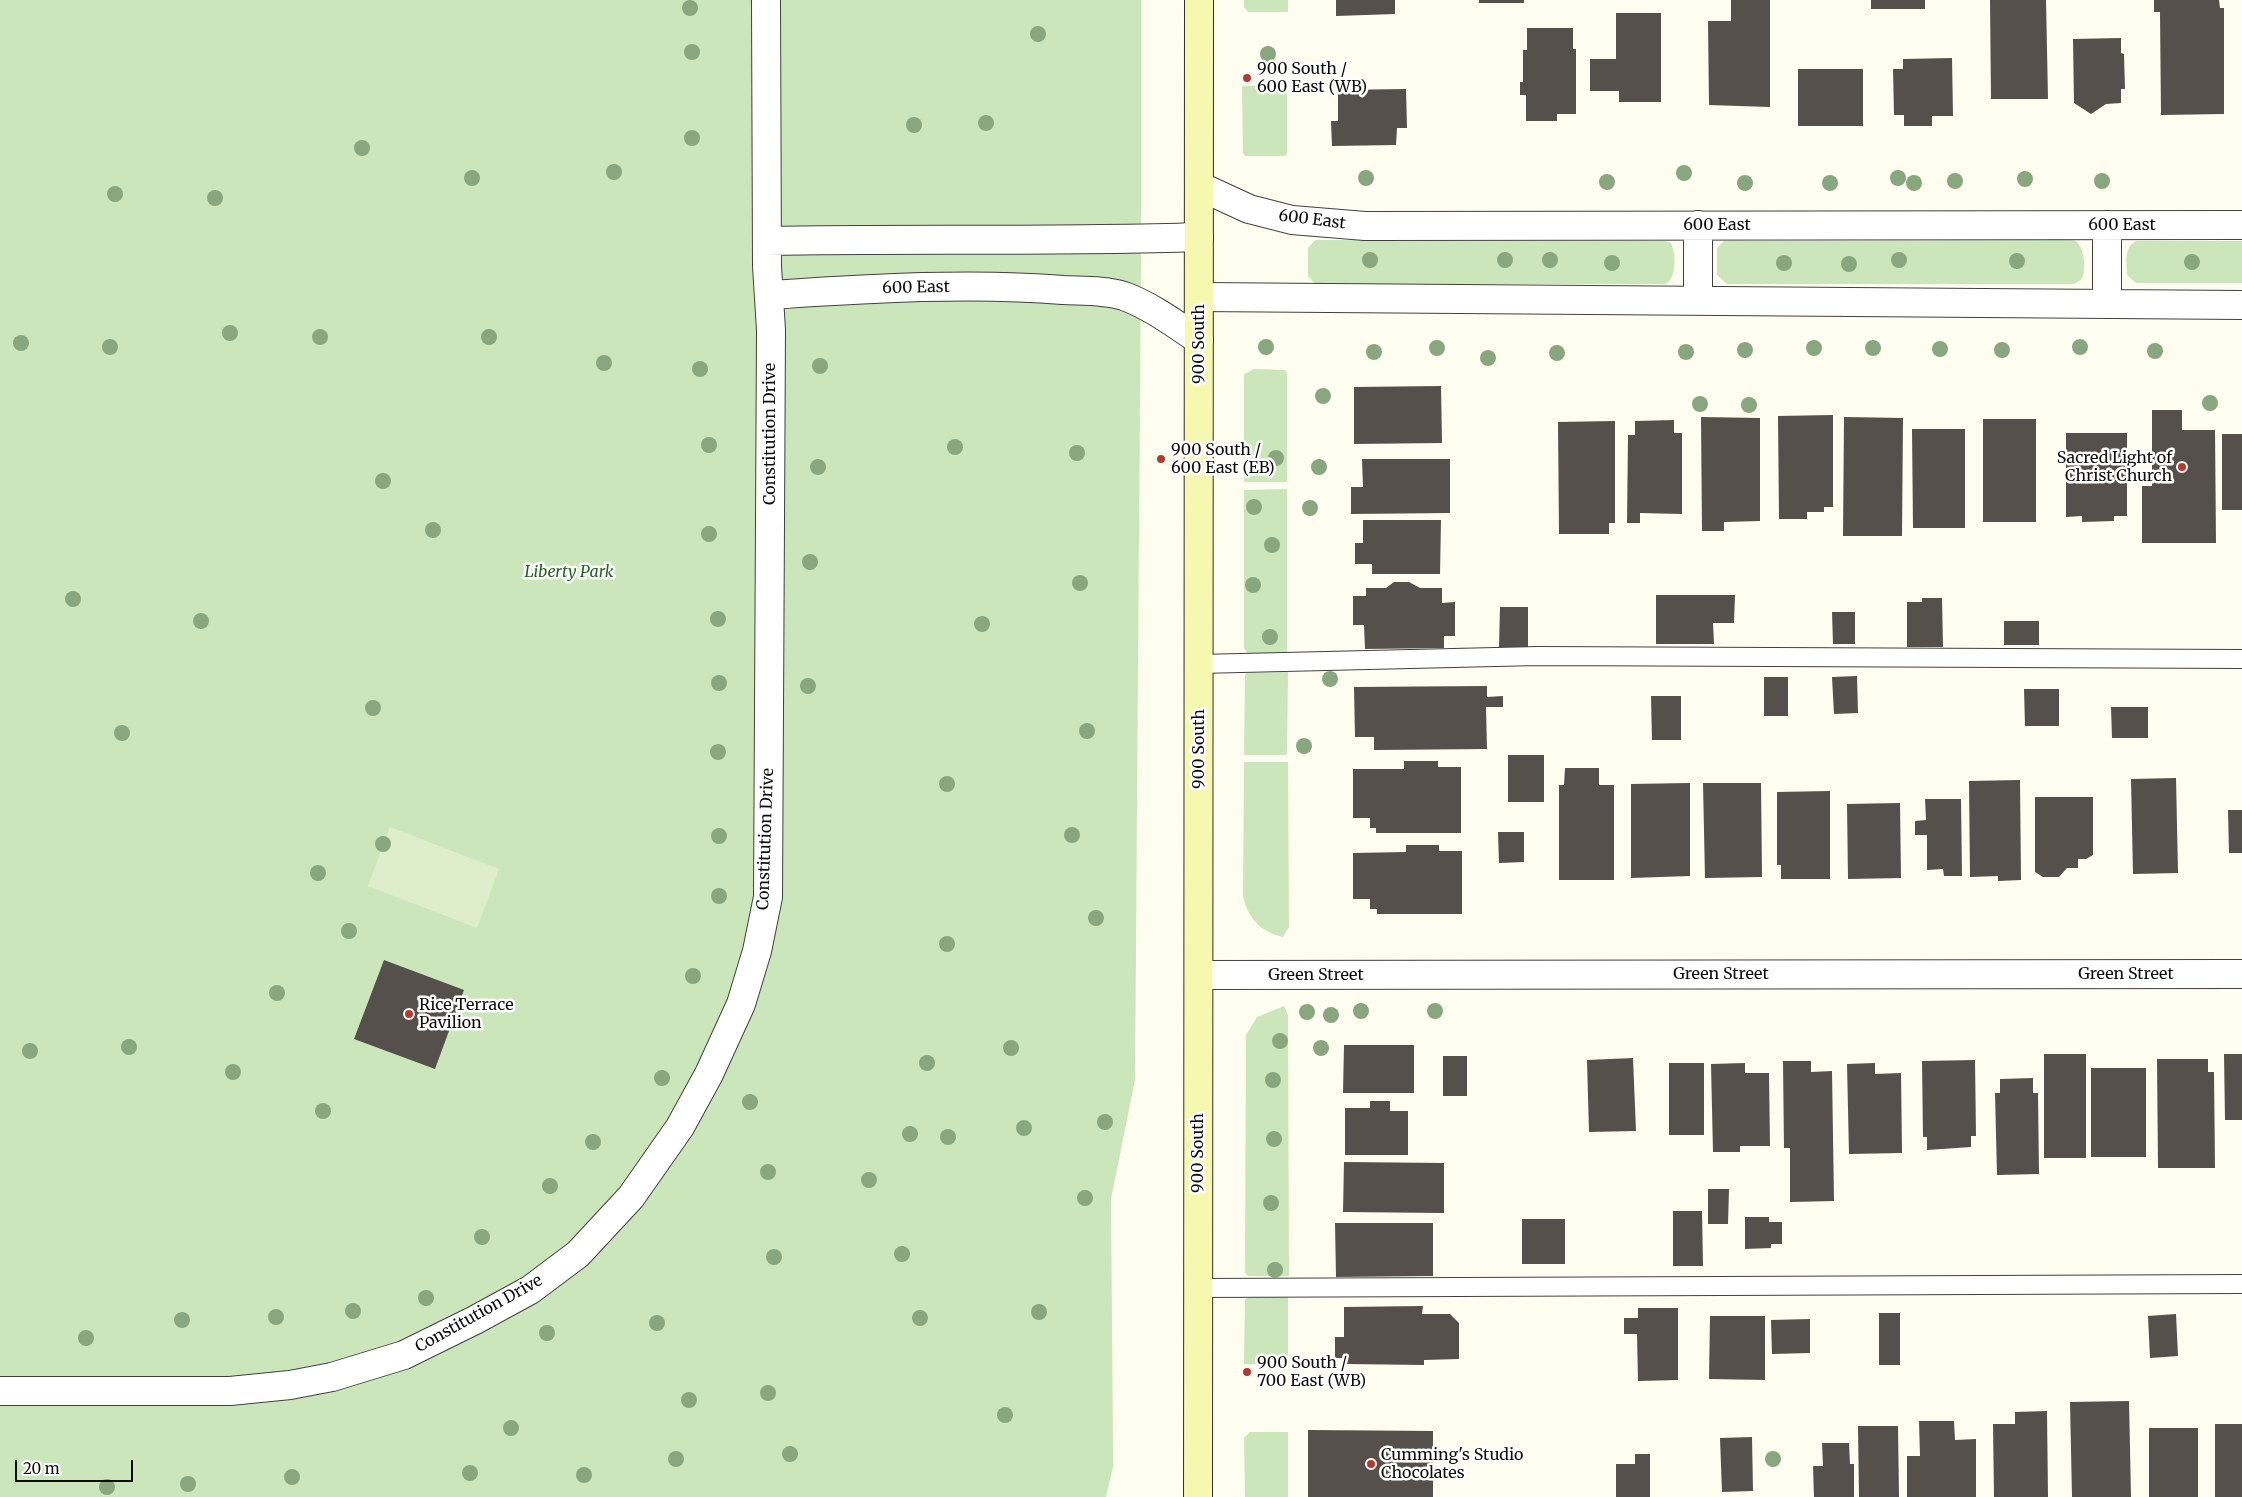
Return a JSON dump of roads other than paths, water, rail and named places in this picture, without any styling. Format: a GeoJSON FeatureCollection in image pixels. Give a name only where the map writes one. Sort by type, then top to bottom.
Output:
{"type":"FeatureCollection","features":[{"type":"Feature","properties":{"kind":"street","name":"Constitution Drive"},"geometry":{"type":"LineString","coordinates":[[0,1392],[230,1390],[290,1384],[332,1377],[395,1358],[476,1320],[530,1290],[578,1254],[631,1198],[680,1127],[709,1074],[741,1004],[758,951],[768,897],[770,294],[767,241],[766,0]]}},
{"type":"Feature","properties":{"kind":"street","name":"900 South"},"geometry":{"type":"LineString","coordinates":[[1198,1497],[1199,0]]}},
{"type":"Feature","properties":{"kind":"street","name":"600 East"},"geometry":{"type":"LineString","coordinates":[[1199,186],[1249,209],[1292,220],[1364,226],[2242,225]]}},
{"type":"Feature","properties":{"kind":"street"},"geometry":{"type":"LineString","coordinates":[[1698,225],[1698,300]]}},
{"type":"Feature","properties":{"kind":"street"},"geometry":{"type":"LineString","coordinates":[[2107,225],[2107,304]]}},
{"type":"Feature","properties":{"kind":"street"},"geometry":{"type":"LineString","coordinates":[[767,241],[874,238],[1123,240],[1199,237]]}},
{"type":"Feature","properties":{"kind":"street","name":"600 East"},"geometry":{"type":"LineString","coordinates":[[770,294],[1032,287],[1107,294],[1122,296],[1160,313],[1199,340]]}},
{"type":"Feature","properties":{"kind":"street"},"geometry":{"type":"LineString","coordinates":[[1199,298],[2242,305]]}},
{"type":"Feature","properties":{"kind":"street","name":"Green Street"},"geometry":{"type":"LineString","coordinates":[[1199,975],[2242,974]]}},
{"type":"Feature","properties":{"kind":"lane"},"geometry":{"type":"LineString","coordinates":[[1199,664],[1538,656],[2242,659]]}},
{"type":"Feature","properties":{"kind":"lane"},"geometry":{"type":"LineString","coordinates":[[1198,1288],[2242,1284]]}},
{"type":"Feature","properties":{"kind":"place","name":"900 South / 600 East (WB)"},"geometry":{"type":"Point","coordinates":[1247,78]}},
{"type":"Feature","properties":{"kind":"place","name":"900 South / 600 East (EB)"},"geometry":{"type":"Point","coordinates":[1161,459]}},
{"type":"Feature","properties":{"kind":"place","name":"Sacred Light of Christ Church"},"geometry":{"type":"Point","coordinates":[2182,467]}},
{"type":"Feature","properties":{"kind":"place","name":"Rice Terrace Pavilion"},"geometry":{"type":"Point","coordinates":[409,1014]}},
{"type":"Feature","properties":{"kind":"place","name":"900 South / 700 East (WB)"},"geometry":{"type":"Point","coordinates":[1247,1372]}},
{"type":"Feature","properties":{"kind":"place","name":"Cumming's Studio Chocolates"},"geometry":{"type":"Point","coordinates":[1371,1464]}},
{"type":"Feature","properties":{"kind":"park label","name":"Liberty Park"},"geometry":{"type":"Point","coordinates":[569,572]}}]}
